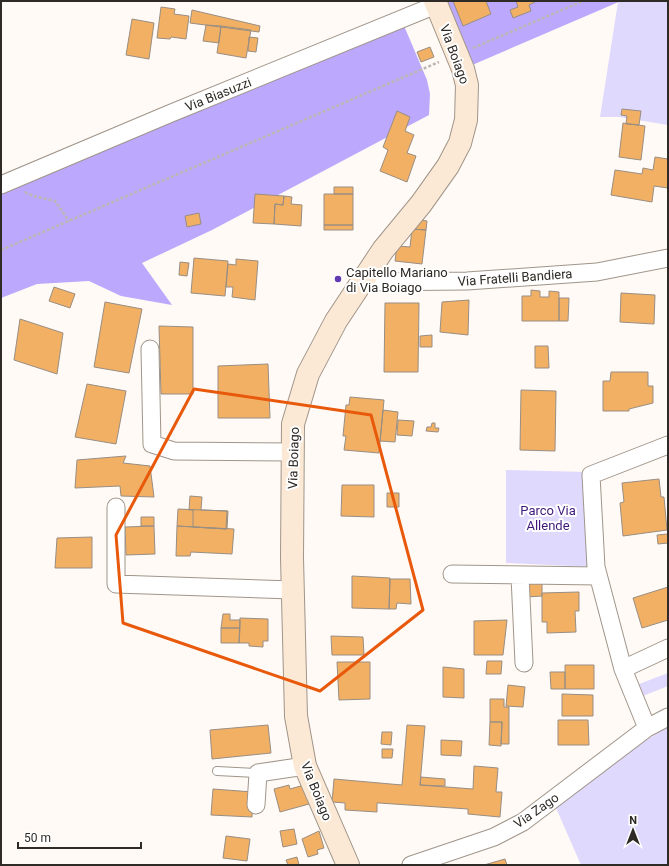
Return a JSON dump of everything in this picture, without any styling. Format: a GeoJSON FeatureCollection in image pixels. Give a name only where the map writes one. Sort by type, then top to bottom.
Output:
{"type":"FeatureCollection","features":[{"type":"Feature","properties":{"kind":"street","name":"Via Biasuzzi"},"geometry":{"type":"LineString","coordinates":[[4,184],[436,3]]}},
{"type":"Feature","properties":{"kind":"street","name":"Via Boiago"},"geometry":{"type":"LineString","coordinates":[[348,865],[305,766],[300,743],[294,688],[292,590],[293,424],[308,374],[336,321],[383,250],[421,204],[448,166],[460,143],[466,120],[468,102],[465,77],[436,3]]}},
{"type":"Feature","properties":{"kind":"street","name":"Via Fratelli Bandiera"},"geometry":{"type":"LineString","coordinates":[[361,282],[467,281],[581,273],[668,258]]}},
{"type":"Feature","properties":{"kind":"street"},"geometry":{"type":"LineString","coordinates":[[150,349],[152,444],[174,450],[293,452]]}},
{"type":"Feature","properties":{"kind":"street"},"geometry":{"type":"LineString","coordinates":[[647,728],[623,669],[596,567],[591,475],[668,445]]}},
{"type":"Feature","properties":{"kind":"street"},"geometry":{"type":"LineString","coordinates":[[116,507],[116,584],[292,590]]}},
{"type":"Feature","properties":{"kind":"street"},"geometry":{"type":"LineString","coordinates":[[452,574],[598,576]]}},
{"type":"Feature","properties":{"kind":"street"},"geometry":{"type":"LineString","coordinates":[[520,576],[524,663]]}},
{"type":"Feature","properties":{"kind":"street"},"geometry":{"type":"LineString","coordinates":[[623,669],[668,648]]}},
{"type":"Feature","properties":{"kind":"street","name":"Via Zago"},"geometry":{"type":"LineString","coordinates":[[411,865],[494,837],[523,822],[647,728],[668,717]]}},
{"type":"Feature","properties":{"kind":"street"},"geometry":{"type":"LineString","coordinates":[[256,805],[258,773],[305,766]]}},
{"type":"Feature","properties":{"kind":"lane"},"geometry":{"type":"LineString","coordinates":[[217,771],[258,773]]}},
{"type":"Feature","properties":{"kind":"path"},"geometry":{"type":"LineString","coordinates":[[467,50],[583,1]]}},
{"type":"Feature","properties":{"kind":"path"},"geometry":{"type":"LineString","coordinates":[[1,250],[439,62]]}},
{"type":"Feature","properties":{"kind":"path"},"geometry":{"type":"LineString","coordinates":[[4,184],[33,196],[55,201],[69,221]]}},
{"type":"Feature","properties":{"kind":"highlighted area"},"geometry":{"type":"Polygon","coordinates":[[[194,389],[371,415],[423,610],[320,691],[123,623],[116,535],[194,389]]]}},
{"type":"Feature","properties":{"kind":"green space"},"geometry":{"type":"Polygon","coordinates":[[[668,1],[668,125],[619,117],[600,117],[618,2],[668,1]]]}},
{"type":"Feature","properties":{"kind":"green space","name":"Parco Via Allende"},"geometry":{"type":"Polygon","coordinates":[[[506,470],[587,472],[592,567],[506,563],[506,470]]]}},
{"type":"Feature","properties":{"kind":"green space"},"geometry":{"type":"Polygon","coordinates":[[[668,673],[668,686],[643,696],[639,684],[668,673]]]}},
{"type":"Feature","properties":{"kind":"green space"},"geometry":{"type":"Polygon","coordinates":[[[668,727],[668,865],[581,865],[556,808],[643,742],[668,727]]]}},
{"type":"Feature","properties":{"kind":"shaded area"},"geometry":{"type":"Polygon","coordinates":[[[426,1],[621,1],[456,72],[426,1]]]}},
{"type":"Feature","properties":{"kind":"shaded area"},"geometry":{"type":"Polygon","coordinates":[[[402,21],[427,80],[430,94],[429,115],[212,230],[142,263],[172,305],[121,296],[89,281],[37,284],[1,298],[1,186],[402,21]]]}},
{"type":"Feature","properties":{"kind":"building"},"geometry":{"type":"Polygon","coordinates":[[[453,1],[486,1],[491,14],[463,26],[453,1]]]}},
{"type":"Feature","properties":{"kind":"building"},"geometry":{"type":"Polygon","coordinates":[[[516,1],[535,2],[529,5],[531,11],[513,18],[510,10],[518,7],[516,1]]]}},
{"type":"Feature","properties":{"kind":"building"},"geometry":{"type":"Polygon","coordinates":[[[161,7],[175,9],[174,14],[189,16],[186,39],[171,37],[170,39],[157,38],[161,7]]]}},
{"type":"Feature","properties":{"kind":"building"},"geometry":{"type":"Polygon","coordinates":[[[192,10],[260,26],[259,32],[190,23],[192,10]]]}},
{"type":"Feature","properties":{"kind":"building"},"geometry":{"type":"Polygon","coordinates":[[[132,19],[154,23],[149,59],[126,55],[132,19]]]}},
{"type":"Feature","properties":{"kind":"building"},"geometry":{"type":"Polygon","coordinates":[[[206,25],[221,26],[219,43],[203,41],[206,25]]]}},
{"type":"Feature","properties":{"kind":"building"},"geometry":{"type":"Polygon","coordinates":[[[221,26],[251,30],[246,58],[217,53],[221,26]]]}},
{"type":"Feature","properties":{"kind":"building"},"geometry":{"type":"Polygon","coordinates":[[[249,37],[258,38],[256,52],[248,51],[249,37]]]}},
{"type":"Feature","properties":{"kind":"building"},"geometry":{"type":"Polygon","coordinates":[[[430,47],[434,57],[421,62],[417,52],[430,47]]]}},
{"type":"Feature","properties":{"kind":"building"},"geometry":{"type":"Polygon","coordinates":[[[622,109],[641,111],[639,125],[626,124],[627,116],[621,115],[622,109]]]}},
{"type":"Feature","properties":{"kind":"building"},"geometry":{"type":"Polygon","coordinates":[[[397,111],[410,117],[405,131],[414,135],[407,153],[416,156],[407,182],[380,171],[388,150],[383,147],[397,111]]]}},
{"type":"Feature","properties":{"kind":"building"},"geometry":{"type":"Polygon","coordinates":[[[623,123],[645,126],[641,160],[619,157],[623,123]]]}},
{"type":"Feature","properties":{"kind":"building"},"geometry":{"type":"Polygon","coordinates":[[[655,157],[668,159],[668,188],[654,186],[652,202],[611,195],[615,170],[642,174],[643,168],[653,170],[655,157]]]}},
{"type":"Feature","properties":{"kind":"building"},"geometry":{"type":"Polygon","coordinates":[[[334,187],[353,187],[353,194],[334,194],[334,187]]]}},
{"type":"Feature","properties":{"kind":"building"},"geometry":{"type":"Polygon","coordinates":[[[255,194],[284,196],[283,205],[275,204],[274,224],[253,223],[255,194]]]}},
{"type":"Feature","properties":{"kind":"building"},"geometry":{"type":"Polygon","coordinates":[[[324,194],[353,194],[353,225],[324,225],[324,194]]]}},
{"type":"Feature","properties":{"kind":"building"},"geometry":{"type":"Polygon","coordinates":[[[284,196],[292,197],[291,204],[302,205],[301,226],[274,224],[275,204],[283,205],[284,196]]]}},
{"type":"Feature","properties":{"kind":"building"},"geometry":{"type":"Polygon","coordinates":[[[199,213],[201,224],[187,227],[185,216],[199,213]]]}},
{"type":"Feature","properties":{"kind":"building"},"geometry":{"type":"Polygon","coordinates":[[[414,219],[427,221],[426,230],[412,229],[414,219]]]}},
{"type":"Feature","properties":{"kind":"building"},"geometry":{"type":"Polygon","coordinates":[[[324,225],[353,225],[353,230],[324,230],[324,225]]]}},
{"type":"Feature","properties":{"kind":"building"},"geometry":{"type":"Polygon","coordinates":[[[412,229],[426,230],[422,264],[395,261],[397,246],[410,247],[412,229]]]}},
{"type":"Feature","properties":{"kind":"building"},"geometry":{"type":"Polygon","coordinates":[[[194,258],[228,261],[225,296],[191,293],[194,258]]]}},
{"type":"Feature","properties":{"kind":"building"},"geometry":{"type":"Polygon","coordinates":[[[236,259],[258,261],[255,300],[232,297],[233,287],[226,287],[228,264],[236,265],[236,259]]]}},
{"type":"Feature","properties":{"kind":"building"},"geometry":{"type":"Polygon","coordinates":[[[180,262],[189,263],[187,276],[179,275],[180,262]]]}},
{"type":"Feature","properties":{"kind":"building"},"geometry":{"type":"Polygon","coordinates":[[[54,287],[75,294],[70,308],[49,301],[54,287]]]}},
{"type":"Feature","properties":{"kind":"building"},"geometry":{"type":"Polygon","coordinates":[[[531,290],[540,291],[540,297],[549,297],[549,291],[559,292],[559,321],[522,321],[522,296],[531,296],[531,290]]]}},
{"type":"Feature","properties":{"kind":"building"},"geometry":{"type":"Polygon","coordinates":[[[621,293],[655,295],[654,324],[620,322],[621,293]]]}},
{"type":"Feature","properties":{"kind":"building"},"geometry":{"type":"Polygon","coordinates":[[[559,298],[569,298],[568,321],[559,321],[559,298]]]}},
{"type":"Feature","properties":{"kind":"building"},"geometry":{"type":"Polygon","coordinates":[[[469,300],[468,335],[440,332],[442,302],[469,300]]]}},
{"type":"Feature","properties":{"kind":"building"},"geometry":{"type":"Polygon","coordinates":[[[105,302],[142,309],[129,373],[94,367],[105,302]]]}},
{"type":"Feature","properties":{"kind":"building"},"geometry":{"type":"Polygon","coordinates":[[[385,303],[419,303],[418,372],[384,372],[385,303]]]}},
{"type":"Feature","properties":{"kind":"building"},"geometry":{"type":"Polygon","coordinates":[[[20,319],[63,333],[57,374],[14,360],[20,319]]]}},
{"type":"Feature","properties":{"kind":"building"},"geometry":{"type":"Polygon","coordinates":[[[159,326],[193,327],[193,394],[161,394],[159,326]]]}},
{"type":"Feature","properties":{"kind":"building"},"geometry":{"type":"Polygon","coordinates":[[[432,335],[432,347],[420,347],[420,336],[432,335]]]}},
{"type":"Feature","properties":{"kind":"building"},"geometry":{"type":"Polygon","coordinates":[[[535,346],[548,346],[549,368],[535,368],[535,346]]]}},
{"type":"Feature","properties":{"kind":"building"},"geometry":{"type":"Polygon","coordinates":[[[268,364],[270,418],[218,418],[218,366],[268,364]]]}},
{"type":"Feature","properties":{"kind":"building"},"geometry":{"type":"Polygon","coordinates":[[[611,372],[648,372],[648,386],[653,386],[653,403],[629,409],[629,411],[603,411],[603,381],[610,381],[611,372]]]}},
{"type":"Feature","properties":{"kind":"building"},"geometry":{"type":"Polygon","coordinates":[[[87,384],[126,391],[116,444],[75,437],[87,384]]]}},
{"type":"Feature","properties":{"kind":"building"},"geometry":{"type":"Polygon","coordinates":[[[521,390],[556,391],[555,451],[520,450],[521,390]]]}},
{"type":"Feature","properties":{"kind":"building"},"geometry":{"type":"Polygon","coordinates":[[[350,397],[384,400],[379,453],[344,450],[346,436],[343,436],[346,405],[349,405],[350,397]]]}},
{"type":"Feature","properties":{"kind":"building"},"geometry":{"type":"Polygon","coordinates":[[[383,410],[398,412],[395,442],[380,441],[383,410]]]}},
{"type":"Feature","properties":{"kind":"building"},"geometry":{"type":"Polygon","coordinates":[[[398,420],[414,421],[412,436],[397,435],[398,420]]]}},
{"type":"Feature","properties":{"kind":"building"},"geometry":{"type":"Polygon","coordinates":[[[432,423],[435,423],[435,428],[439,428],[438,432],[426,431],[427,427],[431,427],[432,423]]]}},
{"type":"Feature","properties":{"kind":"building"},"geometry":{"type":"Polygon","coordinates":[[[126,456],[123,463],[150,466],[154,497],[121,496],[120,486],[75,488],[77,460],[126,456]]]}},
{"type":"Feature","properties":{"kind":"building"},"geometry":{"type":"Polygon","coordinates":[[[659,479],[661,497],[664,497],[667,530],[623,536],[620,503],[624,502],[622,483],[659,479]]]}},
{"type":"Feature","properties":{"kind":"building"},"geometry":{"type":"Polygon","coordinates":[[[342,485],[374,485],[374,517],[341,516],[342,485]]]}},
{"type":"Feature","properties":{"kind":"building"},"geometry":{"type":"Polygon","coordinates":[[[387,493],[399,493],[399,507],[387,507],[387,493]]]}},
{"type":"Feature","properties":{"kind":"building"},"geometry":{"type":"Polygon","coordinates":[[[190,496],[202,497],[201,510],[228,511],[227,529],[193,527],[193,510],[189,510],[190,496]]]}},
{"type":"Feature","properties":{"kind":"building"},"geometry":{"type":"Polygon","coordinates":[[[178,509],[227,511],[226,529],[177,526],[178,509]]]}},
{"type":"Feature","properties":{"kind":"building"},"geometry":{"type":"Polygon","coordinates":[[[141,517],[154,517],[154,526],[141,526],[141,517]]]}},
{"type":"Feature","properties":{"kind":"building"},"geometry":{"type":"Polygon","coordinates":[[[154,526],[155,554],[126,555],[125,527],[154,526]]]}},
{"type":"Feature","properties":{"kind":"building"},"geometry":{"type":"Polygon","coordinates":[[[177,526],[234,529],[232,554],[191,552],[190,556],[176,556],[177,526]]]}},
{"type":"Feature","properties":{"kind":"building"},"geometry":{"type":"Polygon","coordinates":[[[668,534],[668,543],[658,544],[657,535],[668,534]]]}},
{"type":"Feature","properties":{"kind":"building"},"geometry":{"type":"Polygon","coordinates":[[[92,537],[92,568],[55,568],[57,538],[92,537]]]}},
{"type":"Feature","properties":{"kind":"building"},"geometry":{"type":"Polygon","coordinates":[[[352,576],[390,578],[389,609],[352,608],[352,576]]]}},
{"type":"Feature","properties":{"kind":"building"},"geometry":{"type":"Polygon","coordinates":[[[390,579],[410,579],[411,604],[397,603],[396,609],[389,609],[390,579]]]}},
{"type":"Feature","properties":{"kind":"building"},"geometry":{"type":"Polygon","coordinates":[[[542,580],[542,596],[526,597],[526,581],[542,580]]]}},
{"type":"Feature","properties":{"kind":"building"},"geometry":{"type":"Polygon","coordinates":[[[668,587],[668,620],[642,628],[633,598],[668,587]]]}},
{"type":"Feature","properties":{"kind":"building"},"geometry":{"type":"Polygon","coordinates":[[[579,592],[579,611],[575,611],[576,632],[547,633],[547,622],[542,622],[542,593],[579,592]]]}},
{"type":"Feature","properties":{"kind":"building"},"geometry":{"type":"Polygon","coordinates":[[[223,614],[230,614],[230,620],[240,620],[240,628],[221,628],[223,614]]]}},
{"type":"Feature","properties":{"kind":"building"},"geometry":{"type":"Polygon","coordinates":[[[240,618],[268,619],[268,641],[263,641],[263,647],[249,646],[249,643],[239,643],[240,618]]]}},
{"type":"Feature","properties":{"kind":"building"},"geometry":{"type":"Polygon","coordinates":[[[507,620],[503,655],[474,655],[474,621],[507,620]]]}},
{"type":"Feature","properties":{"kind":"building"},"geometry":{"type":"Polygon","coordinates":[[[221,628],[240,628],[239,643],[221,643],[221,628]]]}},
{"type":"Feature","properties":{"kind":"building"},"geometry":{"type":"Polygon","coordinates":[[[331,636],[363,637],[364,655],[332,655],[331,636]]]}},
{"type":"Feature","properties":{"kind":"building"},"geometry":{"type":"Polygon","coordinates":[[[487,661],[502,661],[501,674],[486,674],[487,661]]]}},
{"type":"Feature","properties":{"kind":"building"},"geometry":{"type":"Polygon","coordinates":[[[337,662],[370,662],[370,699],[339,700],[337,662]]]}},
{"type":"Feature","properties":{"kind":"building"},"geometry":{"type":"Polygon","coordinates":[[[565,665],[594,665],[594,689],[565,689],[565,665]]]}},
{"type":"Feature","properties":{"kind":"building"},"geometry":{"type":"Polygon","coordinates":[[[443,667],[464,669],[464,698],[443,697],[443,667]]]}},
{"type":"Feature","properties":{"kind":"building"},"geometry":{"type":"Polygon","coordinates":[[[550,672],[565,672],[565,689],[551,689],[550,672]]]}},
{"type":"Feature","properties":{"kind":"building"},"geometry":{"type":"Polygon","coordinates":[[[508,685],[525,687],[523,707],[506,706],[508,685]]]}},
{"type":"Feature","properties":{"kind":"building"},"geometry":{"type":"Polygon","coordinates":[[[562,694],[593,695],[593,716],[562,716],[562,694]]]}},
{"type":"Feature","properties":{"kind":"building"},"geometry":{"type":"Polygon","coordinates":[[[490,699],[504,699],[504,707],[509,707],[509,744],[501,744],[502,722],[490,722],[490,699]]]}},
{"type":"Feature","properties":{"kind":"building"},"geometry":{"type":"Polygon","coordinates":[[[558,720],[588,720],[589,745],[558,745],[558,720]]]}},
{"type":"Feature","properties":{"kind":"building"},"geometry":{"type":"Polygon","coordinates":[[[490,722],[502,722],[501,746],[489,745],[490,722]]]}},
{"type":"Feature","properties":{"kind":"building"},"geometry":{"type":"Polygon","coordinates":[[[268,725],[271,753],[212,759],[210,730],[268,725]]]}},
{"type":"Feature","properties":{"kind":"building"},"geometry":{"type":"Polygon","coordinates":[[[407,725],[425,726],[420,785],[473,789],[474,766],[498,768],[496,792],[502,792],[500,817],[468,814],[468,809],[379,803],[377,803],[377,812],[345,810],[345,803],[332,802],[334,779],[402,785],[407,725]]]}},
{"type":"Feature","properties":{"kind":"building"},"geometry":{"type":"Polygon","coordinates":[[[382,732],[392,732],[391,745],[381,744],[382,732]]]}},
{"type":"Feature","properties":{"kind":"building"},"geometry":{"type":"Polygon","coordinates":[[[441,740],[462,741],[461,756],[441,755],[441,740]]]}},
{"type":"Feature","properties":{"kind":"building"},"geometry":{"type":"Polygon","coordinates":[[[382,749],[393,749],[392,758],[382,758],[382,749]]]}},
{"type":"Feature","properties":{"kind":"building"},"geometry":{"type":"Polygon","coordinates":[[[421,777],[445,779],[445,786],[420,785],[421,777]]]}},
{"type":"Feature","properties":{"kind":"building"},"geometry":{"type":"Polygon","coordinates":[[[289,785],[290,789],[304,785],[309,804],[280,812],[274,789],[289,785]]]}},
{"type":"Feature","properties":{"kind":"building"},"geometry":{"type":"Polygon","coordinates":[[[213,789],[253,792],[252,817],[211,815],[213,789]]]}},
{"type":"Feature","properties":{"kind":"building"},"geometry":{"type":"Polygon","coordinates":[[[294,829],[297,844],[283,847],[280,831],[294,829]]]}},
{"type":"Feature","properties":{"kind":"building"},"geometry":{"type":"Polygon","coordinates":[[[319,831],[324,848],[317,850],[318,854],[308,857],[302,839],[319,831]]]}},
{"type":"Feature","properties":{"kind":"building"},"geometry":{"type":"Polygon","coordinates":[[[226,836],[250,839],[247,861],[223,858],[226,836]]]}},
{"type":"Feature","properties":{"kind":"building"},"geometry":{"type":"Polygon","coordinates":[[[297,857],[299,865],[288,865],[286,860],[297,857]]]}},
{"type":"Feature","properties":{"kind":"building"},"geometry":{"type":"Polygon","coordinates":[[[505,859],[507,865],[484,865],[505,859]]]}},
{"type":"Feature","properties":{"kind":"place","name":"Capitello Mariano di Via Boiago"},"geometry":{"type":"Point","coordinates":[338,279]}}]}
